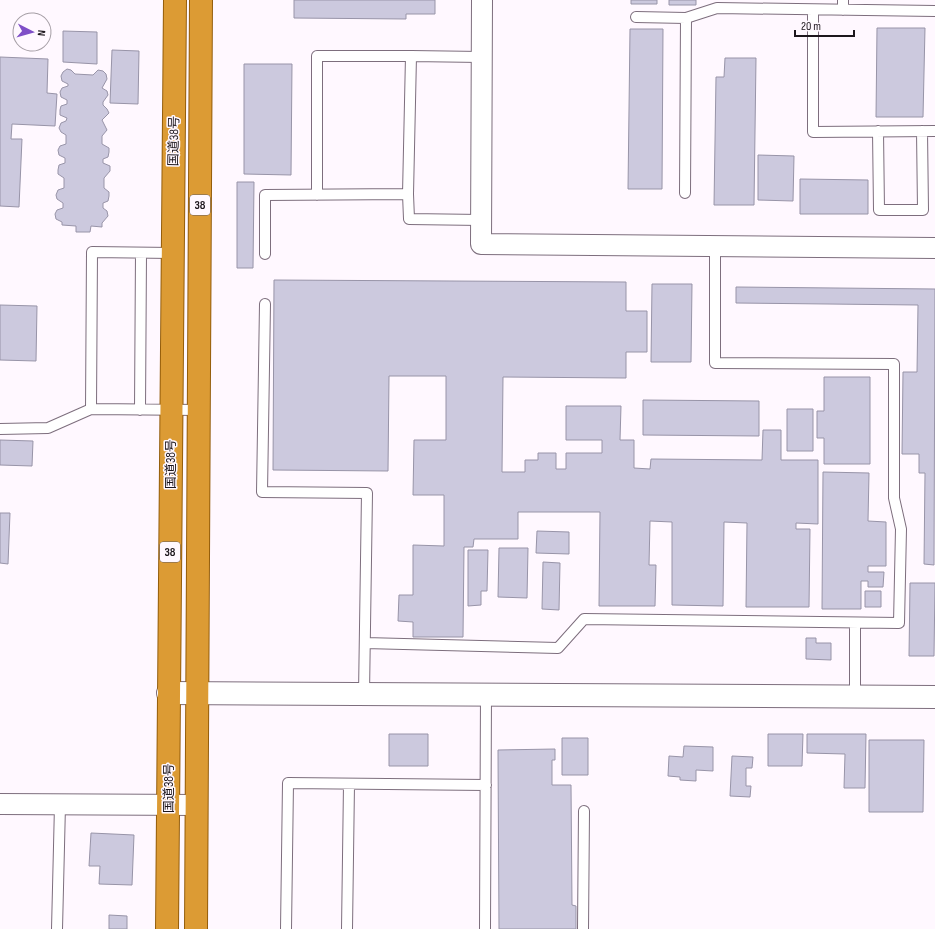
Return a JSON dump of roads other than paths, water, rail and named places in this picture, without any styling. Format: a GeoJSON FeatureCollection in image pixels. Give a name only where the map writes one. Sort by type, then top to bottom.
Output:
{"type":"FeatureCollection","features":[{"type":"Feature","properties":{"kind":"highway","name":"国道38号"},"geometry":{"type":"LineString","coordinates":[[167,929],[174,0]]}},
{"type":"Feature","properties":{"kind":"highway","name":"国道38号"},"geometry":{"type":"LineString","coordinates":[[196,929],[201,0]]}},
{"type":"Feature","properties":{"kind":"street"},"geometry":{"type":"LineString","coordinates":[[482,0],[481,244],[935,248]]}},
{"type":"Feature","properties":{"kind":"street"},"geometry":{"type":"LineString","coordinates":[[168,693],[935,697]]}},
{"type":"Feature","properties":{"kind":"street"},"geometry":{"type":"LineString","coordinates":[[0,804],[197,805]]}},
{"type":"Feature","properties":{"kind":"lane"},"geometry":{"type":"LineString","coordinates":[[636,17],[686,18],[717,8],[813,10],[843,5],[935,11]]}},
{"type":"Feature","properties":{"kind":"lane"},"geometry":{"type":"LineString","coordinates":[[813,10],[813,132],[935,131]]}},
{"type":"Feature","properties":{"kind":"lane"},"geometry":{"type":"LineString","coordinates":[[685,193],[686,18]]}},
{"type":"Feature","properties":{"kind":"lane"},"geometry":{"type":"LineString","coordinates":[[317,195],[317,56],[482,57]]}},
{"type":"Feature","properties":{"kind":"lane"},"geometry":{"type":"LineString","coordinates":[[412,56],[408,194],[409,219],[481,220]]}},
{"type":"Feature","properties":{"kind":"lane"},"geometry":{"type":"LineString","coordinates":[[878,131],[879,210],[923,210],[922,131]]}},
{"type":"Feature","properties":{"kind":"lane"},"geometry":{"type":"LineString","coordinates":[[265,254],[265,195],[408,194]]}},
{"type":"Feature","properties":{"kind":"lane"},"geometry":{"type":"LineString","coordinates":[[365,643],[558,648],[584,619],[899,623],[901,529],[894,498],[894,364],[715,363],[715,246]]}},
{"type":"Feature","properties":{"kind":"lane"},"geometry":{"type":"LineString","coordinates":[[91,409],[92,252],[172,253]]}},
{"type":"Feature","properties":{"kind":"lane"},"geometry":{"type":"LineString","coordinates":[[140,410],[141,253]]}},
{"type":"Feature","properties":{"kind":"lane"},"geometry":{"type":"LineString","coordinates":[[265,304],[262,492],[367,493],[364,694]]}},
{"type":"Feature","properties":{"kind":"lane"},"geometry":{"type":"LineString","coordinates":[[0,429],[48,428],[91,409],[199,410]]}},
{"type":"Feature","properties":{"kind":"lane"},"geometry":{"type":"LineString","coordinates":[[855,622],[855,697]]}},
{"type":"Feature","properties":{"kind":"lane"},"geometry":{"type":"LineString","coordinates":[[485,929],[486,694]]}},
{"type":"Feature","properties":{"kind":"lane"},"geometry":{"type":"LineString","coordinates":[[286,929],[288,784],[486,785]]}},
{"type":"Feature","properties":{"kind":"lane"},"geometry":{"type":"LineString","coordinates":[[347,929],[349,784]]}},
{"type":"Feature","properties":{"kind":"lane"},"geometry":{"type":"LineString","coordinates":[[57,929],[60,804]]}},
{"type":"Feature","properties":{"kind":"lane"},"geometry":{"type":"LineString","coordinates":[[583,929],[584,811]]}}]}
